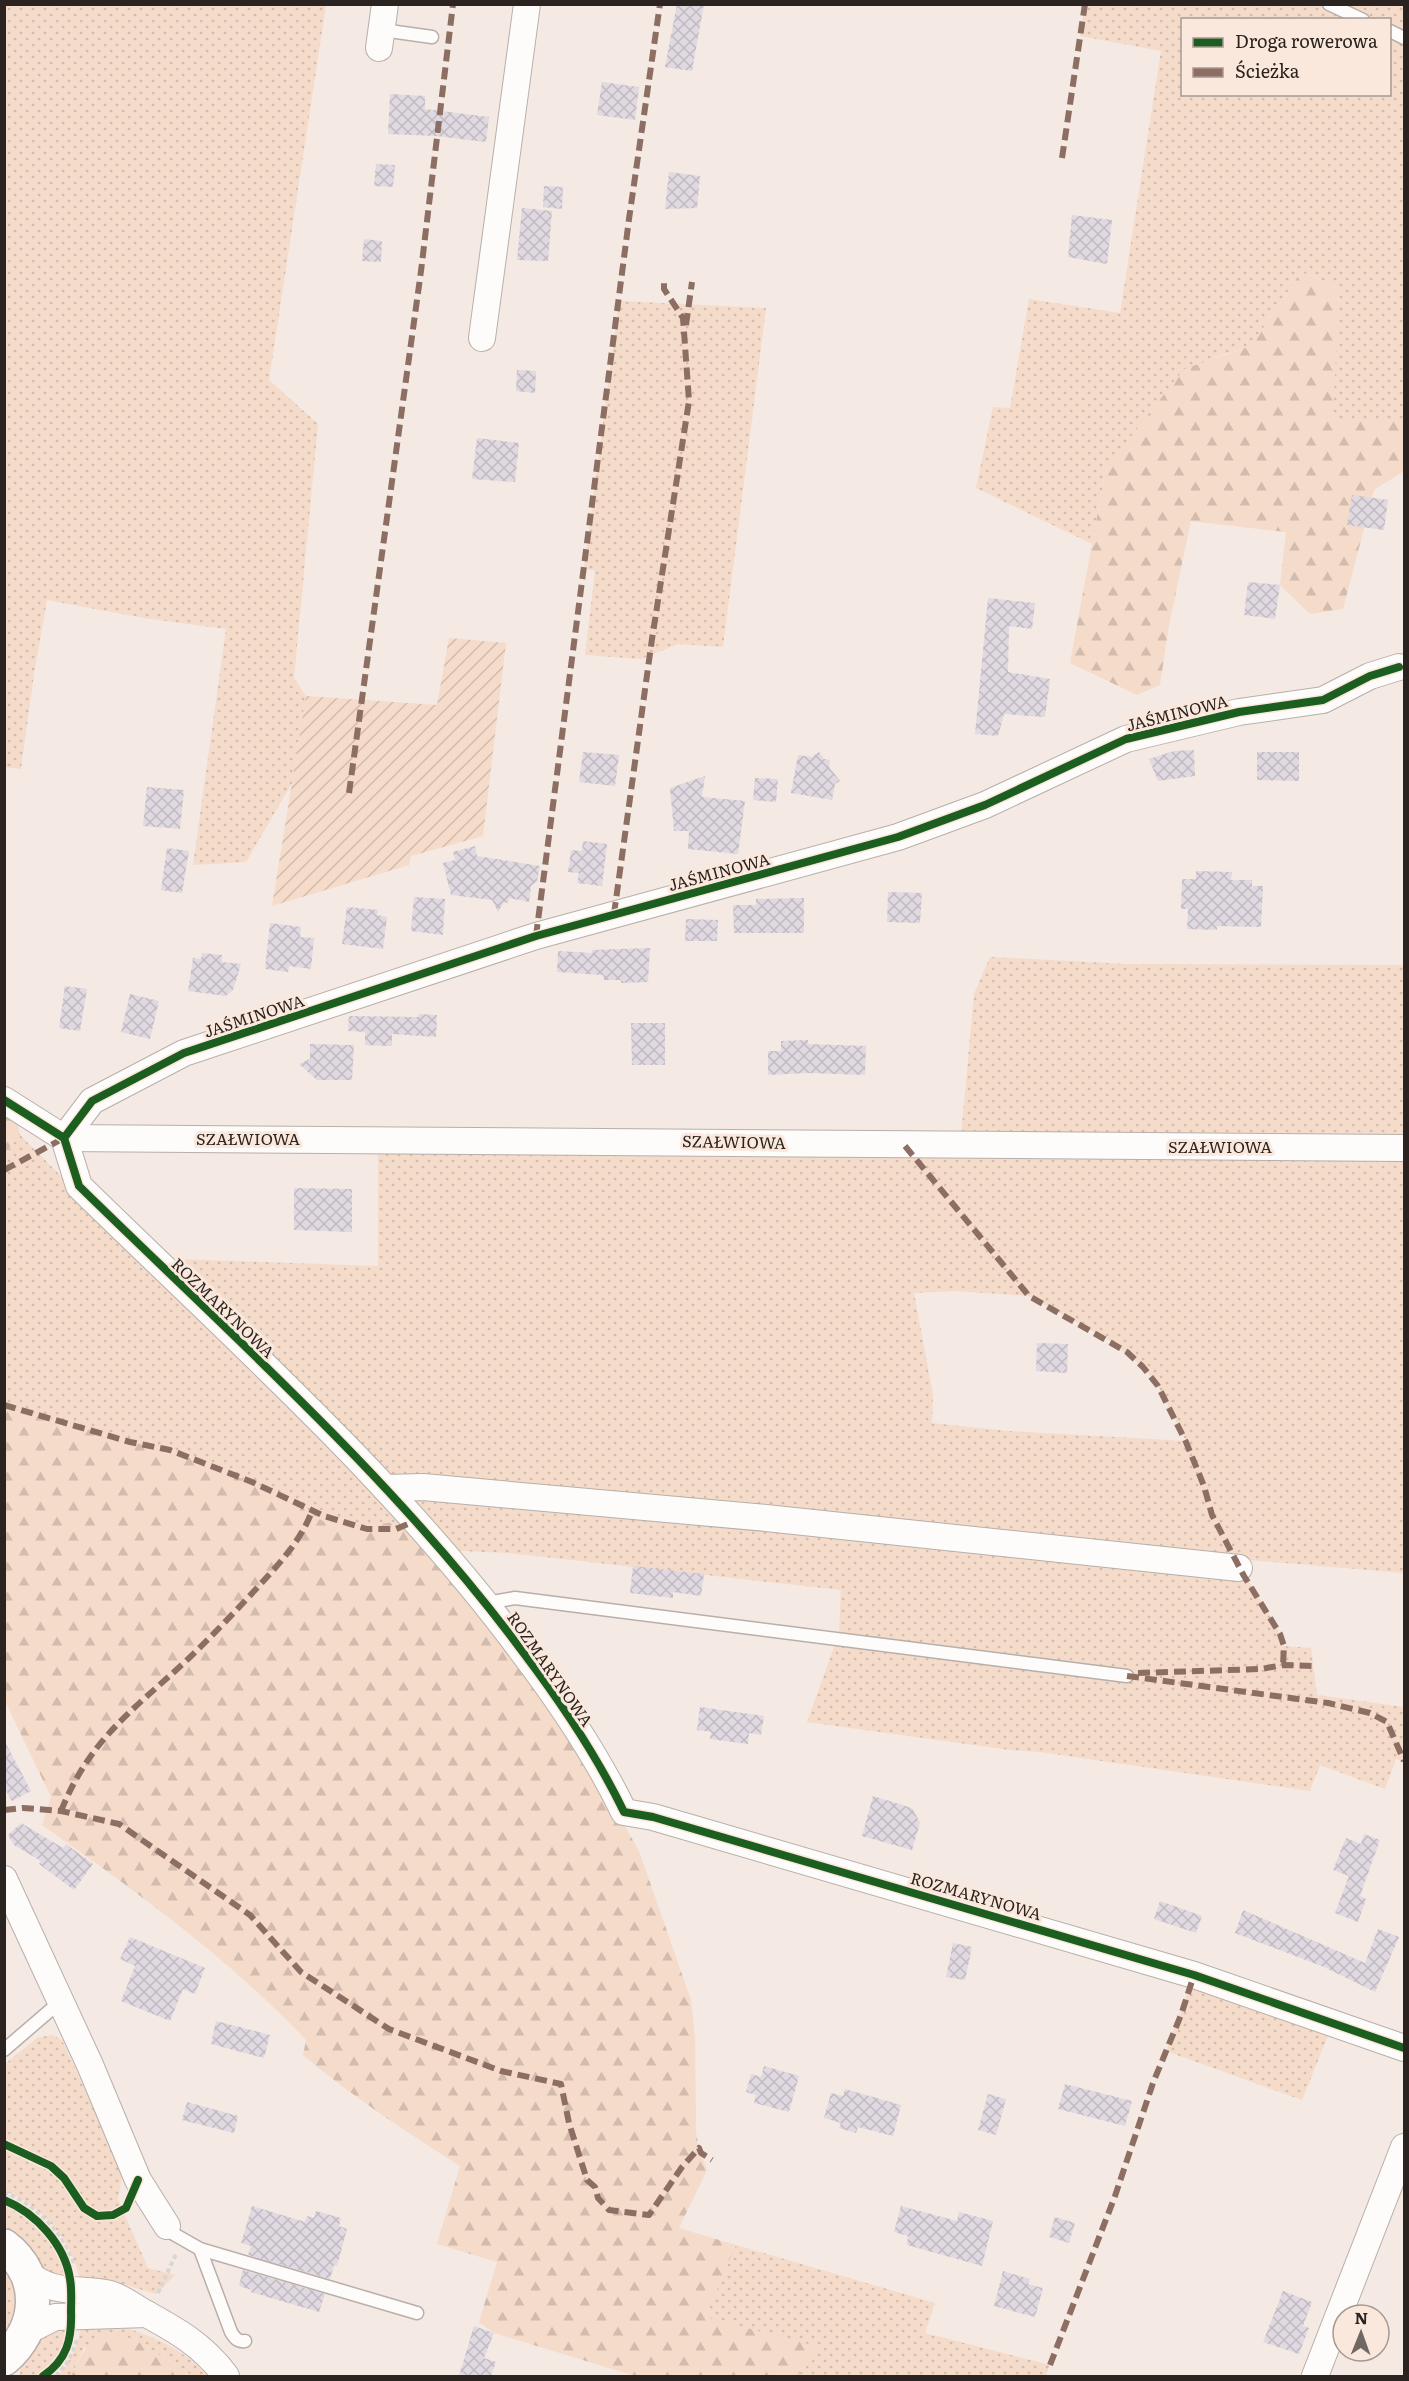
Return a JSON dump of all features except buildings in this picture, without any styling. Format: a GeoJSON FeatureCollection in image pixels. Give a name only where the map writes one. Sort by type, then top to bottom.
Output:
{"type":"FeatureCollection","features":[{"type":"Feature","properties":{"kind":"main road"},"geometry":{"type":"LineString","coordinates":[[4,2246],[17,2258],[31,2282],[33,2304],[15,2354]]}},
{"type":"Feature","properties":{"kind":"street"},"geometry":{"type":"LineString","coordinates":[[380,39],[385,4]]}},
{"type":"Feature","properties":{"kind":"street"},"geometry":{"type":"LineString","coordinates":[[482,338],[527,4]]}},
{"type":"Feature","properties":{"kind":"street","name":"JAŚMINOWA"},"geometry":{"type":"LineString","coordinates":[[64,1137],[92,1101],[184,1053],[536,936],[898,837],[985,805],[1126,740],[1239,712],[1323,700],[1370,676],[1399,667]]}},
{"type":"Feature","properties":{"kind":"street"},"geometry":{"type":"LineString","coordinates":[[4,1100],[64,1137]]}},
{"type":"Feature","properties":{"kind":"street","name":"SZAŁWIOWA"},"geometry":{"type":"LineString","coordinates":[[64,1137],[765,1142],[905,1146],[1404,1148]]}},
{"type":"Feature","properties":{"kind":"street","name":"ROZMARYNOWA"},"geometry":{"type":"LineString","coordinates":[[64,1137],[79,1186],[344,1444],[417,1520],[487,1603],[553,1693],[591,1753],[624,1812],[653,1817],[1103,1947],[1194,1975],[1404,2048]]}},
{"type":"Feature","properties":{"kind":"street"},"geometry":{"type":"LineString","coordinates":[[385,1488],[423,1487],[766,1518],[1239,1568]]}},
{"type":"Feature","properties":{"kind":"street"},"geometry":{"type":"LineString","coordinates":[[4,1879],[61,2001],[138,2180],[175,2232]]}},
{"type":"Feature","properties":{"kind":"street"},"geometry":{"type":"LineString","coordinates":[[1315,2376],[1404,2147]]}},
{"type":"Feature","properties":{"kind":"street"},"geometry":{"type":"LineString","coordinates":[[27,2273],[74,2304]]}},
{"type":"Feature","properties":{"kind":"street"},"geometry":{"type":"LineString","coordinates":[[15,2354],[45,2319],[74,2304],[114,2295],[152,2305],[211,2358],[226,2376]]}},
{"type":"Feature","properties":{"kind":"lane"},"geometry":{"type":"LineString","coordinates":[[1329,4],[1359,18]]}},
{"type":"Feature","properties":{"kind":"lane"},"geometry":{"type":"LineString","coordinates":[[380,39],[432,37]]}},
{"type":"Feature","properties":{"kind":"lane"},"geometry":{"type":"LineString","coordinates":[[487,1603],[515,1598],[1127,1677]]}},
{"type":"Feature","properties":{"kind":"lane"},"geometry":{"type":"LineString","coordinates":[[4,2050],[61,2001]]}},
{"type":"Feature","properties":{"kind":"lane"},"geometry":{"type":"LineString","coordinates":[[175,2232],[200,2249],[417,2313]]}},
{"type":"Feature","properties":{"kind":"lane"},"geometry":{"type":"LineString","coordinates":[[200,2249],[231,2332],[235,2339],[240,2342],[245,2341]]}},
{"type":"Feature","properties":{"kind":"path"},"geometry":{"type":"LineString","coordinates":[[4,2192],[23,2201],[42,2216],[57,2232],[69,2253],[74,2304],[75,2349],[67,2363],[53,2374]]}},
{"type":"Feature","properties":{"kind":"path"},"geometry":{"type":"LineString","coordinates":[[4,2200],[26,2211],[49,2234],[65,2263],[74,2304],[68,2348],[53,2374]]}},
{"type":"Feature","properties":{"kind":"path"},"geometry":{"type":"LineString","coordinates":[[152,2305],[175,2232]]}},
{"type":"Feature","properties":{"kind":"green space"},"geometry":{"type":"Polygon","coordinates":[[[5,4],[326,5],[269,380],[318,424],[294,678],[306,696],[292,783],[246,862],[193,865],[226,629],[144,618],[47,600],[21,769],[5,767],[5,4]]]}},
{"type":"Feature","properties":{"kind":"green space"},"geometry":{"type":"Polygon","coordinates":[[[1085,5],[1404,5],[1404,420],[1332,421],[1339,288],[1301,272],[1251,346],[1216,357],[1106,468],[1092,544],[976,488],[993,407],[1010,408],[1029,299],[1120,313],[1161,51],[1080,36],[1085,5]]]}},
{"type":"Feature","properties":{"kind":"green space"},"geometry":{"type":"Polygon","coordinates":[[[1301,272],[1339,288],[1333,420],[1404,420],[1404,471],[1374,490],[1343,609],[1310,614],[1280,585],[1286,532],[1191,521],[1169,625],[1160,685],[1137,695],[1070,663],[1106,468],[1184,369],[1251,346],[1301,272]]]}},
{"type":"Feature","properties":{"kind":"green space"},"geometry":{"type":"Polygon","coordinates":[[[619,301],[766,308],[723,647],[678,644],[641,659],[585,655],[595,571],[584,568],[619,301]]]}},
{"type":"Feature","properties":{"kind":"green space"},"geometry":{"type":"Polygon","coordinates":[[[449,638],[506,643],[483,836],[411,856],[409,865],[272,906],[306,696],[437,705],[449,638]]]}},
{"type":"Feature","properties":{"kind":"green space"},"geometry":{"type":"Polygon","coordinates":[[[990,957],[1127,964],[1404,965],[1404,1573],[1236,1559],[1269,1613],[1284,1646],[1311,1648],[1317,1695],[1404,1707],[1404,1761],[1396,1759],[1385,1789],[1320,1765],[1310,1791],[1040,1752],[1010,1750],[807,1722],[839,1633],[841,1590],[509,1553],[460,1551],[375,1461],[173,1259],[378,1266],[378,1151],[960,1146],[974,994],[990,957]],[[955,1291],[914,1293],[933,1395],[932,1423],[1008,1431],[1186,1441],[1158,1386],[1143,1367],[1109,1340],[1029,1296],[955,1291]]]}},
{"type":"Feature","properties":{"kind":"green space"},"geometry":{"type":"Polygon","coordinates":[[[5,1100],[13,1104],[20,1135],[5,1153],[5,1100]]]}},
{"type":"Feature","properties":{"kind":"green space"},"geometry":{"type":"Polygon","coordinates":[[[20,1135],[403,1521],[354,1526],[329,1524],[277,1493],[170,1450],[130,1442],[5,1405],[5,1153],[20,1135]]]}},
{"type":"Feature","properties":{"kind":"green space"},"geometry":{"type":"Polygon","coordinates":[[[5,1405],[130,1442],[170,1450],[277,1493],[329,1524],[354,1526],[403,1521],[487,1618],[611,1802],[639,1851],[691,2000],[695,2039],[696,2132],[707,2170],[679,2228],[736,2245],[705,2317],[816,2346],[817,2356],[797,2376],[635,2376],[494,2333],[479,2322],[497,2262],[437,2244],[460,2166],[380,2113],[303,2055],[306,2040],[244,1980],[146,1900],[42,1825],[51,1797],[5,1701],[5,1405]]]}},
{"type":"Feature","properties":{"kind":"green space"},"geometry":{"type":"Polygon","coordinates":[[[1194,1975],[1404,2052],[1328,2036],[1302,2100],[1166,2051],[1194,1975]]]}},
{"type":"Feature","properties":{"kind":"green space"},"geometry":{"type":"Polygon","coordinates":[[[52,2035],[62,2040],[123,2172],[118,2199],[122,2208],[110,2213],[100,2213],[85,2203],[66,2176],[53,2164],[5,2141],[5,2064],[37,2038],[52,2035]]]}},
{"type":"Feature","properties":{"kind":"green space"},"geometry":{"type":"Polygon","coordinates":[[[5,2147],[50,2170],[89,2215],[99,2219],[110,2219],[124,2213],[148,2268],[175,2275],[156,2294],[110,2280],[79,2276],[69,2249],[52,2224],[30,2205],[5,2191],[5,2147]]]}},
{"type":"Feature","properties":{"kind":"green space"},"geometry":{"type":"Polygon","coordinates":[[[4,2202],[26,2215],[45,2233],[59,2254],[68,2279],[47,2276],[5,2231],[4,2202]]]}},
{"type":"Feature","properties":{"kind":"green space"},"geometry":{"type":"Polygon","coordinates":[[[736,2245],[935,2303],[925,2333],[1050,2365],[1046,2376],[797,2376],[816,2356],[705,2317],[736,2245]]]}},
{"type":"Feature","properties":{"kind":"green space"},"geometry":{"type":"Polygon","coordinates":[[[4,2262],[14,2276],[19,2310],[4,2336],[4,2262]]]}},
{"type":"Feature","properties":{"kind":"green space"},"geometry":{"type":"Polygon","coordinates":[[[107,2323],[162,2342],[187,2357],[208,2376],[193,2376],[134,2339],[84,2348],[71,2376],[58,2376],[73,2353],[81,2326],[107,2323]]]}},
{"type":"Feature","properties":{"kind":"green space"},"geometry":{"type":"Polygon","coordinates":[[[70,2325],[65,2348],[53,2366],[41,2376],[20,2376],[20,2365],[36,2337],[70,2325]]]}},
{"type":"Feature","properties":{"kind":"green space"},"geometry":{"type":"Polygon","coordinates":[[[111,2334],[134,2339],[193,2376],[71,2376],[91,2343],[111,2334]]]}},
{"type":"Feature","properties":{"kind":"marked path"},"geometry":{"type":"LineString","coordinates":[[349,793],[421,271],[453,4]]}},
{"type":"Feature","properties":{"kind":"marked path"},"geometry":{"type":"LineString","coordinates":[[536,936],[629,219],[660,4]]}},
{"type":"Feature","properties":{"kind":"marked path"},"geometry":{"type":"LineString","coordinates":[[1062,158],[1085,4]]}},
{"type":"Feature","properties":{"kind":"marked path"},"geometry":{"type":"LineString","coordinates":[[614,914],[652,639],[689,401],[683,318],[664,289],[664,280]]}},
{"type":"Feature","properties":{"kind":"marked path"},"geometry":{"type":"LineString","coordinates":[[686,325],[692,282]]}},
{"type":"Feature","properties":{"kind":"marked path"},"geometry":{"type":"LineString","coordinates":[[4,1170],[64,1138]]}},
{"type":"Feature","properties":{"kind":"marked path"},"geometry":{"type":"LineString","coordinates":[[905,1146],[1029,1296],[1127,1352],[1158,1386],[1186,1442],[1204,1486],[1212,1515],[1244,1576],[1280,1634],[1284,1646],[1283,1665]]}},
{"type":"Feature","properties":{"kind":"marked path"},"geometry":{"type":"LineString","coordinates":[[4,1405],[130,1442],[170,1450],[252,1482],[324,1516],[367,1529],[396,1529],[417,1520]]}},
{"type":"Feature","properties":{"kind":"marked path"},"geometry":{"type":"LineString","coordinates":[[61,1811],[72,1786],[99,1745],[130,1711],[186,1661],[264,1580],[295,1543],[312,1511]]}},
{"type":"Feature","properties":{"kind":"marked path"},"geometry":{"type":"LineString","coordinates":[[1138,1673],[1261,1669],[1283,1665],[1314,1666]]}},
{"type":"Feature","properties":{"kind":"marked path"},"geometry":{"type":"LineString","coordinates":[[1127,1676],[1328,1703],[1370,1713],[1387,1722],[1404,1761]]}},
{"type":"Feature","properties":{"kind":"marked path"},"geometry":{"type":"LineString","coordinates":[[4,1810],[23,1808],[61,1811],[119,1824],[250,1915],[301,1972],[389,2029],[501,2071],[561,2084],[569,2123],[587,2180],[595,2187],[598,2198],[609,2210],[649,2215],[682,2167],[699,2148],[701,2153],[712,2160]]}},
{"type":"Feature","properties":{"kind":"marked path"},"geometry":{"type":"LineString","coordinates":[[1050,2365],[1115,2196],[1153,2083],[1181,2015],[1194,1975]]}},
{"type":"Feature","properties":{"kind":"cycle path"},"geometry":{"type":"LineString","coordinates":[[64,1138],[92,1101],[184,1053],[536,936],[898,837],[985,805],[1126,739],[1239,712],[1323,700],[1370,676],[1399,667]]}},
{"type":"Feature","properties":{"kind":"cycle path"},"geometry":{"type":"LineString","coordinates":[[4,1100],[64,1138],[79,1186],[312,1412],[423,1530],[476,1591],[552,1692],[591,1751],[624,1812],[653,1817],[1194,1975],[1404,2048]]}},
{"type":"Feature","properties":{"kind":"cycle path"},"geometry":{"type":"LineString","coordinates":[[4,2144],[51,2166],[64,2178],[84,2208],[97,2216],[113,2215],[126,2208],[138,2180]]}},
{"type":"Feature","properties":{"kind":"cycle path"},"geometry":{"type":"LineString","coordinates":[[4,2200],[27,2213],[47,2232],[62,2254],[70,2279],[69,2340],[58,2363],[43,2376]]}}]}
